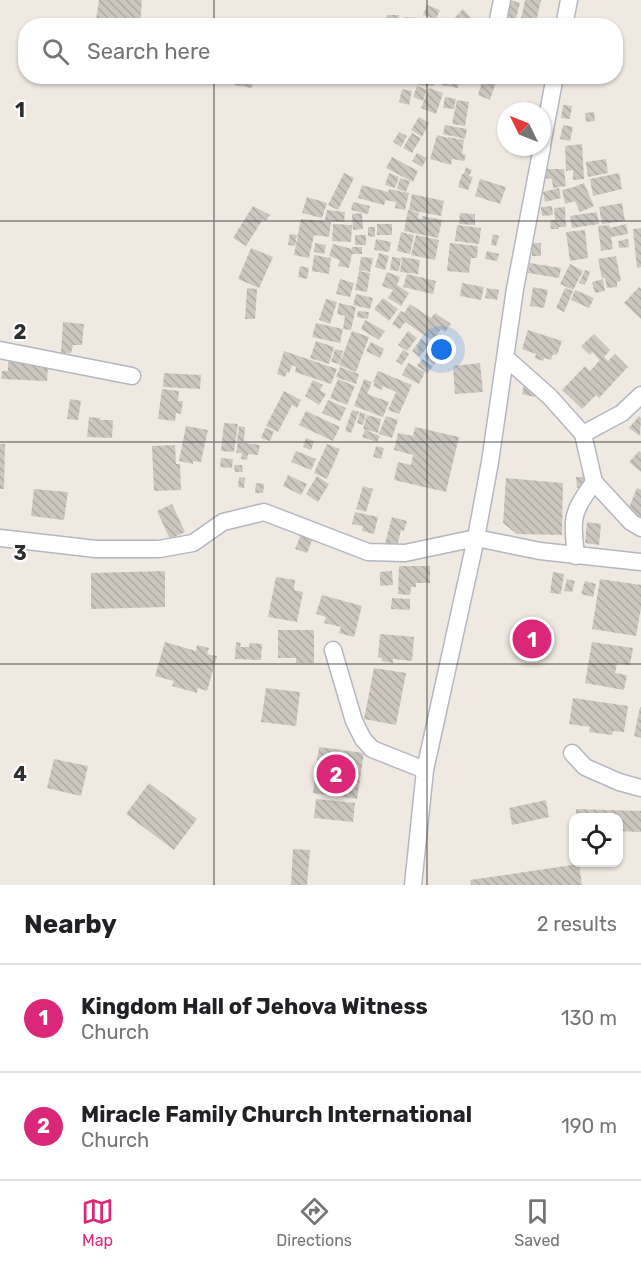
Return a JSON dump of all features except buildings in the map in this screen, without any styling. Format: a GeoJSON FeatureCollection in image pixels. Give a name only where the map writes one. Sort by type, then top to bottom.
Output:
{"type":"FeatureCollection","features":[{"type":"Feature","properties":{"kind":"street"},"geometry":{"type":"LineString","coordinates":[[498,18],[502,0]]}},
{"type":"Feature","properties":{"kind":"street"},"geometry":{"type":"LineString","coordinates":[[566,18],[569,0]]}},
{"type":"Feature","properties":{"kind":"street"},"geometry":{"type":"LineString","coordinates":[[550,102],[554,84]]}},
{"type":"Feature","properties":{"kind":"street"},"geometry":{"type":"LineString","coordinates":[[413,885],[425,770],[476,538],[490,462],[515,289],[540,156]]}},
{"type":"Feature","properties":{"kind":"street"},"geometry":{"type":"LineString","coordinates":[[0,350],[132,376]]}},
{"type":"Feature","properties":{"kind":"street"},"geometry":{"type":"LineString","coordinates":[[506,358],[550,397],[583,434],[594,482],[631,522],[641,528]]}},
{"type":"Feature","properties":{"kind":"street"},"geometry":{"type":"LineString","coordinates":[[583,434],[622,413],[641,395]]}},
{"type":"Feature","properties":{"kind":"street"},"geometry":{"type":"LineString","coordinates":[[576,556],[573,523],[575,514],[580,502],[594,482]]}},
{"type":"Feature","properties":{"kind":"street"},"geometry":{"type":"LineString","coordinates":[[0,538],[96,549],[159,549],[193,543],[224,522],[264,512],[368,552],[405,554],[476,538],[540,551],[641,562]]}},
{"type":"Feature","properties":{"kind":"street"},"geometry":{"type":"LineString","coordinates":[[333,650],[354,721],[363,739],[372,749],[425,770]]}},
{"type":"Feature","properties":{"kind":"street"},"geometry":{"type":"LineString","coordinates":[[572,753],[585,767],[619,782],[641,788]]}},
{"type":"Feature","properties":{"kind":"place","name":"Kingdom Hall of Jehova Witness"},"geometry":{"type":"Point","coordinates":[532,639]}},
{"type":"Feature","properties":{"kind":"place","name":"Miracle Family Church International"},"geometry":{"type":"Point","coordinates":[336,774]}}]}
